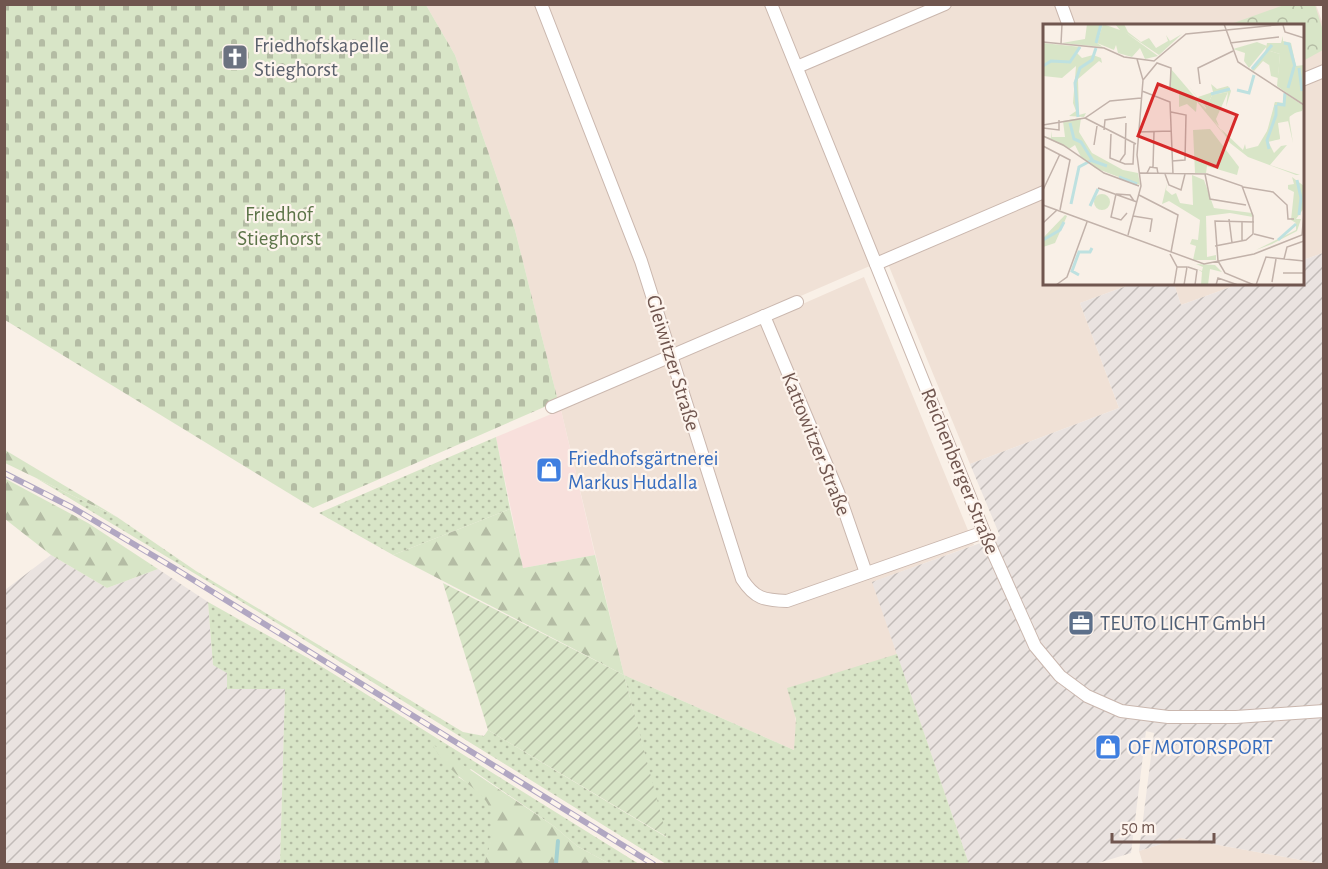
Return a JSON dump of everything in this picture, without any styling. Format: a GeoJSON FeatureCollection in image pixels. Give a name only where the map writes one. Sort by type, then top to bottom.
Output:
{"type":"FeatureCollection","features":[{"type":"Feature","properties":{"kind":"street","name":"Gleiwitzer Straße"},"geometry":{"type":"LineString","coordinates":[[541,4],[641,261],[742,579],[752,594],[769,600],[786,601],[984,532]]}},
{"type":"Feature","properties":{"kind":"street","name":"Reichenberger Straße"},"geometry":{"type":"LineString","coordinates":[[771,4],[984,532],[1035,646],[1060,676],[1087,696],[1121,711],[1153,717],[1236,717],[1323,711]]}},
{"type":"Feature","properties":{"kind":"street"},"geometry":{"type":"LineString","coordinates":[[1061,4],[1068,24]]}},
{"type":"Feature","properties":{"kind":"street"},"geometry":{"type":"LineString","coordinates":[[797,67],[940,5]]}},
{"type":"Feature","properties":{"kind":"street"},"geometry":{"type":"LineString","coordinates":[[1304,79],[1323,71]]}},
{"type":"Feature","properties":{"kind":"street"},"geometry":{"type":"LineString","coordinates":[[876,264],[1043,192]]}},
{"type":"Feature","properties":{"kind":"street"},"geometry":{"type":"LineString","coordinates":[[552,407],[797,302]]}},
{"type":"Feature","properties":{"kind":"street","name":"Kattowitzer Straße"},"geometry":{"type":"LineString","coordinates":[[764,316],[838,492],[866,573]]}},
{"type":"Feature","properties":{"kind":"shaded area"},"geometry":{"type":"Polygon","coordinates":[[[426,5],[1316,5],[1324,27],[1323,253],[1304,260],[1304,24],[1043,24],[1043,285],[1129,285],[1080,303],[1119,408],[970,464],[886,259],[558,401],[515,230],[455,55],[426,5]]]}},
{"type":"Feature","properties":{"kind":"shaded area"},"geometry":{"type":"Polygon","coordinates":[[[1323,253],[1323,864],[1180,838],[1139,851],[1154,733],[1146,731],[1131,853],[1095,864],[969,864],[872,582],[1000,536],[970,464],[1119,408],[1080,303],[1129,285],[1174,285],[1181,305],[1236,285],[1304,285],[1304,260],[1323,253]]]}},
{"type":"Feature","properties":{"kind":"shaded area"},"geometry":{"type":"Polygon","coordinates":[[[864,277],[974,545],[873,582],[897,654],[794,708],[797,730],[794,750],[624,675],[561,410],[864,277]]]}},
{"type":"Feature","properties":{"kind":"shaded area"},"geometry":{"type":"Polygon","coordinates":[[[1174,285],[1236,285],[1181,305],[1174,285]]]}},
{"type":"Feature","properties":{"kind":"shaded area"},"geometry":{"type":"Polygon","coordinates":[[[561,410],[595,555],[523,568],[496,437],[561,410]]]}},
{"type":"Feature","properties":{"kind":"shaded area"},"geometry":{"type":"Polygon","coordinates":[[[51,555],[107,588],[158,569],[208,602],[213,665],[285,689],[280,864],[5,864],[5,590],[51,555]]]}},
{"type":"Feature","properties":{"kind":"shaded area"},"geometry":{"type":"Polygon","coordinates":[[[1180,838],[1323,864],[1143,864],[1139,851],[1180,838]]]}},
{"type":"Feature","properties":{"kind":"green space"},"geometry":{"type":"Polygon","coordinates":[[[1287,4],[1315,5],[1323,31],[1323,50],[1304,60],[1304,24],[1231,24],[1287,4]]]}},
{"type":"Feature","properties":{"kind":"green space","name":"Friedhof Stieghorst"},"geometry":{"type":"Polygon","coordinates":[[[4,5],[426,5],[455,55],[515,230],[558,401],[313,508],[5,320],[4,5]]]}},
{"type":"Feature","properties":{"kind":"green space"},"geometry":{"type":"Polygon","coordinates":[[[496,437],[510,509],[393,555],[319,513],[496,437]]]}},
{"type":"Feature","properties":{"kind":"green space"},"geometry":{"type":"Polygon","coordinates":[[[5,450],[117,517],[5,463],[5,450]]]}},
{"type":"Feature","properties":{"kind":"green space"},"geometry":{"type":"Polygon","coordinates":[[[4,478],[88,523],[158,569],[107,588],[51,555],[5,519],[4,478]]]}},
{"type":"Feature","properties":{"kind":"green space"},"geometry":{"type":"Polygon","coordinates":[[[36,478],[117,517],[196,571],[463,732],[484,736],[488,730],[666,837],[624,675],[794,750],[796,719],[787,688],[897,654],[969,864],[666,864],[290,631],[36,478]]]}},
{"type":"Feature","properties":{"kind":"green space"},"geometry":{"type":"Polygon","coordinates":[[[510,509],[523,568],[595,555],[624,675],[393,555],[510,509]]]}},
{"type":"Feature","properties":{"kind":"green space"},"geometry":{"type":"Polygon","coordinates":[[[443,583],[624,675],[667,837],[488,730],[443,583]]]}},
{"type":"Feature","properties":{"kind":"green space"},"geometry":{"type":"Polygon","coordinates":[[[208,602],[308,658],[639,864],[610,864],[577,846],[555,827],[471,769],[458,777],[482,795],[488,804],[494,824],[484,864],[280,864],[285,689],[227,689],[227,673],[213,665],[208,602]]]}},
{"type":"Feature","properties":{"kind":"green space"},"geometry":{"type":"Polygon","coordinates":[[[432,744],[555,827],[577,846],[610,864],[484,864],[491,838],[492,819],[488,805],[481,795],[444,762],[432,744]]]}},
{"type":"Feature","properties":{"kind":"waterway"},"geometry":{"type":"LineString","coordinates":[[556,864],[558,841]]}},
{"type":"Feature","properties":{"kind":"railway"},"geometry":{"type":"LineString","coordinates":[[4,473],[73,508],[174,568],[653,864]]}},
{"type":"Feature","properties":{"kind":"place","name":"Friedhofskapelle Stieghorst"},"geometry":{"type":"Point","coordinates":[235,57]}},
{"type":"Feature","properties":{"kind":"place","name":"Friedhofsgärtnerei Markus Hudalla"},"geometry":{"type":"Point","coordinates":[549,470]}},
{"type":"Feature","properties":{"kind":"place","name":"TEUTO LICHT GmbH"},"geometry":{"type":"Point","coordinates":[1081,623]}},
{"type":"Feature","properties":{"kind":"place","name":"OF MOTORSPORT"},"geometry":{"type":"Point","coordinates":[1108,747]}}]}
